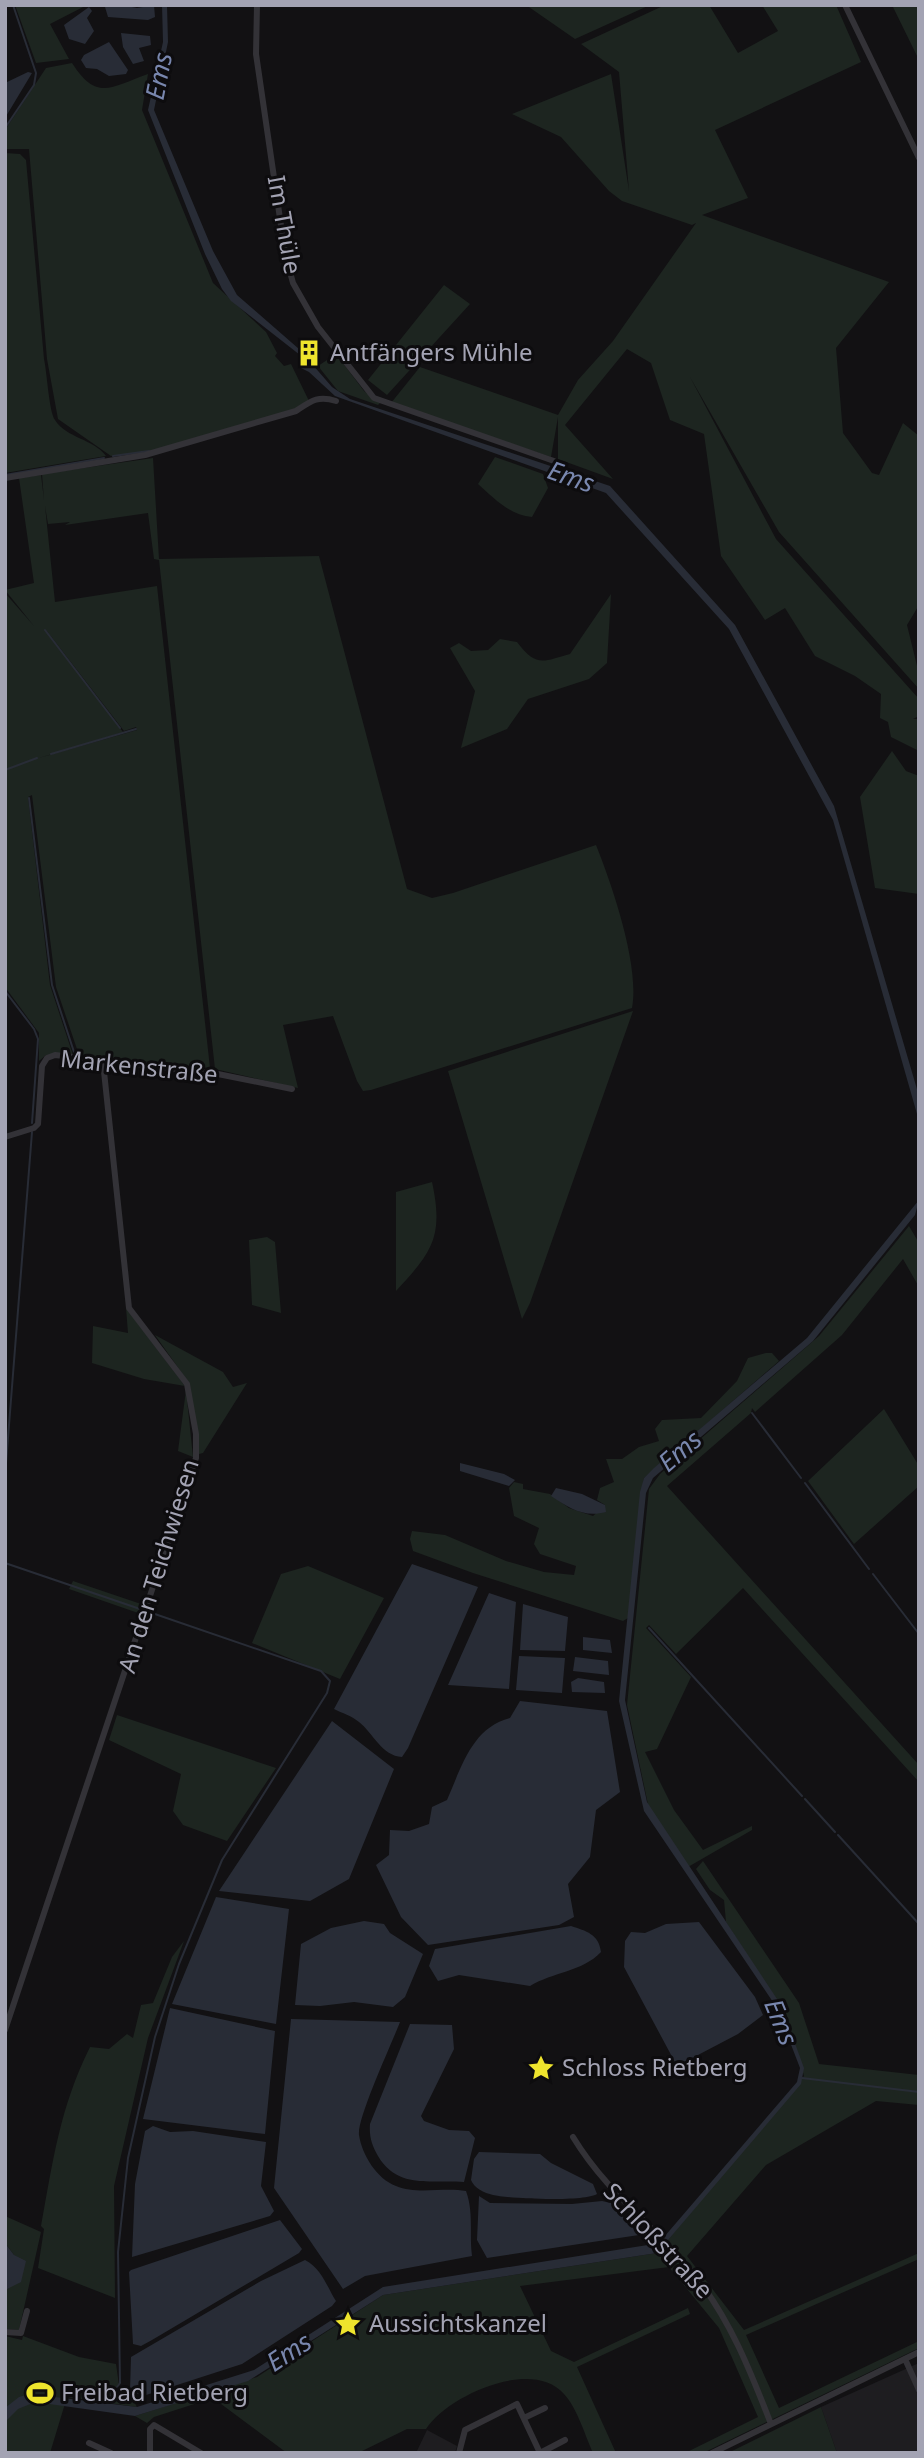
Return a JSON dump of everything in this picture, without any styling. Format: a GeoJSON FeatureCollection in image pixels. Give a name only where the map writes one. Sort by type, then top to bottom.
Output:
{"type":"FeatureCollection","features":[{"type":"Feature","properties":{"kind":"street","name":"Im Thüle"},"geometry":{"type":"LineString","coordinates":[[257,5],[256,54],[285,253],[293,283],[318,327],[374,398],[554,461]]}},
{"type":"Feature","properties":{"kind":"street"},"geometry":{"type":"LineString","coordinates":[[845,5],[919,158]]}},
{"type":"Feature","properties":{"kind":"street"},"geometry":{"type":"LineString","coordinates":[[5,478],[145,455],[296,411],[316,398],[324,397],[336,401]]}},
{"type":"Feature","properties":{"kind":"street","name":"Markenstraße"},"geometry":{"type":"LineString","coordinates":[[5,1137],[34,1128],[38,1124],[41,1066],[47,1058],[55,1055],[213,1073],[292,1090]]}},
{"type":"Feature","properties":{"kind":"street","name":"An den Teichwiesen"},"geometry":{"type":"LineString","coordinates":[[5,2030],[196,1458],[196,1434],[187,1384],[129,1308],[103,1062]]}},
{"type":"Feature","properties":{"kind":"street","name":"Schloßstraße"},"geometry":{"type":"LineString","coordinates":[[573,2137],[601,2180],[695,2275],[729,2327],[771,2424]]}},
{"type":"Feature","properties":{"kind":"street"},"geometry":{"type":"LineString","coordinates":[[5,2332],[21,2333],[27,2311]]}},
{"type":"Feature","properties":{"kind":"street"},"geometry":{"type":"LineString","coordinates":[[712,2453],[919,2352]]}},
{"type":"Feature","properties":{"kind":"street"},"geometry":{"type":"LineString","coordinates":[[905,2359],[919,2390]]}},
{"type":"Feature","properties":{"kind":"street"},"geometry":{"type":"LineString","coordinates":[[459,2453],[464,2433],[470,2427],[517,2404],[540,2453],[565,2440]]}},
{"type":"Feature","properties":{"kind":"street"},"geometry":{"type":"LineString","coordinates":[[524,2418],[545,2408]]}},
{"type":"Feature","properties":{"kind":"street"},"geometry":{"type":"LineString","coordinates":[[150,2453],[152,2425],[201,2453]]}},
{"type":"Feature","properties":{"kind":"street"},"geometry":{"type":"LineString","coordinates":[[89,2443],[111,2453]]}},
{"type":"Feature","properties":{"kind":"shaded area"},"geometry":{"type":"Polygon","coordinates":[[[15,5],[87,5],[50,24],[69,59],[36,63],[15,5]]]}},
{"type":"Feature","properties":{"kind":"shaded area"},"geometry":{"type":"Polygon","coordinates":[[[526,5],[650,5],[575,39],[526,5]]]}},
{"type":"Feature","properties":{"kind":"shaded area"},"geometry":{"type":"Polygon","coordinates":[[[665,5],[709,5],[738,53],[778,31],[762,5],[836,5],[861,62],[715,130],[748,198],[702,215],[889,282],[836,348],[843,433],[872,473],[879,475],[903,423],[919,436],[919,605],[907,625],[919,674],[919,689],[779,532],[690,377],[776,539],[919,699],[919,716],[913,719],[919,719],[919,751],[891,737],[888,722],[880,718],[881,694],[855,676],[815,656],[785,608],[765,620],[721,556],[704,434],[670,420],[651,363],[627,349],[565,425],[613,479],[558,459],[558,417],[551,457],[391,403],[420,367],[558,415],[578,380],[613,341],[696,223],[692,225],[622,201],[609,191],[561,137],[512,114],[611,74],[629,191],[619,72],[581,44],[665,5]]]}},
{"type":"Feature","properties":{"kind":"shaded area"},"geometry":{"type":"Polygon","coordinates":[[[892,5],[919,5],[919,60],[892,5]]]}},
{"type":"Feature","properties":{"kind":"shaded area"},"geometry":{"type":"Polygon","coordinates":[[[72,63],[89,83],[97,87],[114,87],[148,74],[142,110],[213,283],[266,332],[277,353],[275,356],[284,366],[291,364],[309,401],[293,410],[146,453],[111,456],[58,419],[47,359],[29,149],[5,149],[5,130],[46,68],[72,63]]]}},
{"type":"Feature","properties":{"kind":"shaded area"},"geometry":{"type":"Polygon","coordinates":[[[5,153],[20,154],[26,160],[44,359],[53,416],[66,431],[95,446],[106,456],[5,473],[5,153]]]}},
{"type":"Feature","properties":{"kind":"shaded area"},"geometry":{"type":"Polygon","coordinates":[[[444,285],[470,304],[387,395],[368,380],[444,285]]]}},
{"type":"Feature","properties":{"kind":"shaded area"},"geometry":{"type":"Polygon","coordinates":[[[336,354],[364,391],[380,403],[378,405],[338,391],[318,366],[336,354]]]}},
{"type":"Feature","properties":{"kind":"shaded area"},"geometry":{"type":"Polygon","coordinates":[[[495,457],[543,474],[548,488],[532,517],[509,509],[478,484],[495,457]]]}},
{"type":"Feature","properties":{"kind":"shaded area"},"geometry":{"type":"Polygon","coordinates":[[[153,458],[159,559],[319,556],[407,889],[432,898],[596,845],[623,926],[632,970],[632,1008],[371,1090],[363,1091],[357,1081],[333,1016],[283,1025],[298,1088],[215,1069],[159,560],[154,559],[148,513],[65,525],[70,522],[48,524],[45,506],[55,602],[157,586],[210,1068],[79,1055],[56,987],[32,795],[28,797],[50,985],[73,1055],[46,1055],[39,1061],[39,1033],[5,987],[5,593],[34,626],[5,590],[34,583],[19,478],[41,475],[44,500],[42,474],[153,458]],[[43,626],[123,732],[39,758],[137,730],[136,727],[124,731],[43,626]]]}},
{"type":"Feature","properties":{"kind":"shaded area"},"geometry":{"type":"Polygon","coordinates":[[[611,594],[607,663],[589,679],[528,699],[507,729],[461,748],[475,691],[450,648],[459,643],[471,651],[488,650],[500,639],[517,642],[535,659],[553,659],[570,654],[611,594]]]}},
{"type":"Feature","properties":{"kind":"shaded area"},"geometry":{"type":"Polygon","coordinates":[[[892,751],[906,771],[919,776],[919,894],[875,888],[860,797],[892,751]]]}},
{"type":"Feature","properties":{"kind":"shaded area"},"geometry":{"type":"Polygon","coordinates":[[[633,1011],[530,1303],[522,1319],[448,1071],[633,1011]]]}},
{"type":"Feature","properties":{"kind":"shaded area"},"geometry":{"type":"Polygon","coordinates":[[[432,1182],[436,1217],[432,1242],[418,1265],[396,1291],[396,1192],[432,1182]]]}},
{"type":"Feature","properties":{"kind":"shaded area"},"geometry":{"type":"Polygon","coordinates":[[[909,1226],[919,1243],[919,1287],[903,1259],[842,1335],[755,1412],[752,1408],[751,1413],[667,1486],[919,1765],[919,1782],[743,1588],[676,1654],[649,1625],[646,1628],[691,1677],[657,1749],[645,1752],[674,1810],[703,1850],[752,1826],[752,1830],[688,1867],[649,1809],[627,1705],[649,1489],[660,1474],[819,1336],[909,1226]]]}},
{"type":"Feature","properties":{"kind":"shaded area"},"geometry":{"type":"Polygon","coordinates":[[[267,1237],[275,1242],[281,1313],[252,1305],[249,1240],[267,1237]]]}},
{"type":"Feature","properties":{"kind":"shaded area"},"geometry":{"type":"Polygon","coordinates":[[[126,1308],[185,1386],[144,1379],[92,1363],[93,1326],[128,1333],[126,1308]]]}},
{"type":"Feature","properties":{"kind":"shaded area"},"geometry":{"type":"Polygon","coordinates":[[[155,1335],[223,1372],[233,1387],[247,1383],[203,1453],[199,1454],[189,1383],[155,1335]]]}},
{"type":"Feature","properties":{"kind":"shaded area"},"geometry":{"type":"Polygon","coordinates":[[[772,1353],[779,1361],[644,1478],[628,1618],[623,1621],[413,1551],[410,1539],[412,1531],[445,1535],[506,1561],[544,1572],[574,1575],[576,1566],[540,1554],[534,1544],[539,1528],[514,1516],[509,1488],[514,1482],[523,1484],[523,1489],[550,1494],[569,1508],[593,1516],[605,1505],[597,1500],[600,1488],[614,1482],[606,1459],[622,1459],[639,1447],[659,1441],[655,1429],[662,1420],[701,1418],[737,1381],[748,1358],[772,1353]]]}},
{"type":"Feature","properties":{"kind":"shaded area"},"geometry":{"type":"Polygon","coordinates":[[[186,1390],[193,1457],[178,1451],[186,1390]]]}},
{"type":"Feature","properties":{"kind":"shaded area"},"geometry":{"type":"Polygon","coordinates":[[[884,1409],[919,1466],[919,1486],[854,1544],[808,1481],[884,1409]]]}},
{"type":"Feature","properties":{"kind":"shaded area"},"geometry":{"type":"Polygon","coordinates":[[[308,1566],[384,1598],[340,1679],[252,1643],[281,1574],[308,1566]]]}},
{"type":"Feature","properties":{"kind":"shaded area"},"geometry":{"type":"Polygon","coordinates":[[[73,1581],[144,1605],[141,1614],[69,1589],[73,1581]]]}},
{"type":"Feature","properties":{"kind":"shaded area"},"geometry":{"type":"Polygon","coordinates":[[[117,1715],[276,1768],[227,1841],[183,1825],[173,1811],[181,1774],[109,1740],[117,1715]]]}},
{"type":"Feature","properties":{"kind":"shaded area"},"geometry":{"type":"Polygon","coordinates":[[[703,1861],[799,2003],[819,2064],[919,2075],[919,2105],[876,2101],[766,2165],[687,2256],[744,2330],[919,2253],[919,2259],[746,2335],[779,2408],[919,2341],[919,2348],[703,2453],[685,2453],[758,2417],[719,2328],[669,2267],[520,2286],[551,2351],[574,2362],[688,2308],[690,2314],[577,2367],[616,2453],[593,2453],[569,2400],[550,2384],[532,2379],[491,2385],[452,2404],[426,2429],[407,2429],[358,2453],[287,2453],[213,2398],[154,2417],[147,2423],[135,2416],[257,2377],[383,2295],[657,2253],[804,2076],[787,2017],[726,1922],[724,1900],[710,1890],[696,1869],[703,1861]]]}},
{"type":"Feature","properties":{"kind":"shaded area"},"geometry":{"type":"Polygon","coordinates":[[[184,1941],[148,2038],[114,2186],[115,2298],[38,2268],[44,2229],[41,2226],[49,2179],[64,2113],[90,2047],[109,2049],[127,2034],[133,2038],[141,2005],[153,2003],[172,1957],[184,1941]]]}},
{"type":"Feature","properties":{"kind":"shaded area"},"geometry":{"type":"Polygon","coordinates":[[[5,2216],[41,2232],[19,2330],[5,2329],[5,2290],[14,2255],[5,2243],[5,2216]]]}},
{"type":"Feature","properties":{"kind":"shaded area","name":"Freibad Rietberg"},"geometry":{"type":"Polygon","coordinates":[[[5,2336],[22,2340],[23,2336],[79,2357],[116,2364],[120,2392],[132,2398],[137,2407],[67,2397],[50,2453],[5,2453],[5,2336]]]}},
{"type":"Feature","properties":{"kind":"shaded area"},"geometry":{"type":"Polygon","coordinates":[[[919,2363],[919,2453],[837,2453],[821,2407],[919,2363]]]}},
{"type":"Feature","properties":{"kind":"shaded area"},"geometry":{"type":"Polygon","coordinates":[[[821,2407],[837,2453],[728,2453],[821,2407]]]}},
{"type":"Feature","properties":{"kind":"shaded area"},"geometry":{"type":"Polygon","coordinates":[[[427,2430],[457,2446],[455,2453],[416,2453],[427,2430]]]}},
{"type":"Feature","properties":{"kind":"water"},"geometry":{"type":"Polygon","coordinates":[[[122,5],[137,8],[154,5],[155,17],[148,20],[108,17],[105,7],[122,5]]]}},
{"type":"Feature","properties":{"kind":"water","name":"Ems"},"geometry":{"type":"Polygon","coordinates":[[[162,5],[167,5],[168,42],[154,110],[213,251],[237,295],[299,349],[332,387],[350,399],[610,486],[735,625],[834,806],[919,1096],[919,1121],[833,820],[729,629],[606,493],[335,396],[301,368],[300,355],[231,301],[205,254],[148,110],[163,42],[162,5]]]}},
{"type":"Feature","properties":{"kind":"water"},"geometry":{"type":"Polygon","coordinates":[[[89,7],[92,11],[87,18],[94,31],[85,44],[69,39],[64,25],[89,7]]]}},
{"type":"Feature","properties":{"kind":"water"},"geometry":{"type":"Polygon","coordinates":[[[121,33],[150,36],[151,45],[139,48],[144,61],[133,64],[123,47],[121,33]]]}},
{"type":"Feature","properties":{"kind":"water"},"geometry":{"type":"Polygon","coordinates":[[[109,42],[128,70],[126,74],[109,76],[97,69],[86,68],[81,60],[84,55],[109,42]]]}},
{"type":"Feature","properties":{"kind":"water"},"geometry":{"type":"Polygon","coordinates":[[[28,72],[32,73],[5,118],[5,83],[28,72]]]}},
{"type":"Feature","properties":{"kind":"water","name":"Ems"},"geometry":{"type":"Polygon","coordinates":[[[919,1200],[915,1215],[813,1341],[653,1478],[646,1493],[625,1700],[647,1802],[781,2005],[804,2068],[801,2084],[657,2253],[383,2295],[248,2381],[135,2416],[35,2402],[18,2409],[5,2422],[5,2408],[19,2397],[30,2394],[137,2407],[254,2370],[383,2287],[654,2244],[664,2237],[797,2082],[800,2068],[777,2008],[644,1811],[619,1701],[640,1492],[644,1478],[654,1468],[807,1338],[919,1200]]]}},
{"type":"Feature","properties":{"kind":"water"},"geometry":{"type":"Polygon","coordinates":[[[460,1463],[504,1474],[515,1480],[509,1486],[460,1471],[460,1463]]]}},
{"type":"Feature","properties":{"kind":"water"},"geometry":{"type":"Polygon","coordinates":[[[556,1488],[582,1494],[605,1505],[606,1512],[591,1514],[571,1508],[551,1496],[556,1488]]]}},
{"type":"Feature","properties":{"kind":"water"},"geometry":{"type":"Polygon","coordinates":[[[412,1564],[478,1587],[402,1757],[389,1753],[359,1722],[334,1709],[412,1564]]]}},
{"type":"Feature","properties":{"kind":"water"},"geometry":{"type":"Polygon","coordinates":[[[489,1593],[516,1602],[509,1689],[448,1685],[489,1593]]]}},
{"type":"Feature","properties":{"kind":"water"},"geometry":{"type":"Polygon","coordinates":[[[523,1604],[568,1617],[565,1651],[520,1650],[523,1604]]]}},
{"type":"Feature","properties":{"kind":"water"},"geometry":{"type":"Polygon","coordinates":[[[583,1637],[610,1640],[612,1653],[583,1650],[583,1637]]]}},
{"type":"Feature","properties":{"kind":"water"},"geometry":{"type":"Polygon","coordinates":[[[519,1656],[565,1658],[562,1693],[516,1690],[519,1656]]]}},
{"type":"Feature","properties":{"kind":"water"},"geometry":{"type":"Polygon","coordinates":[[[575,1657],[608,1661],[609,1675],[573,1671],[575,1657]]]}},
{"type":"Feature","properties":{"kind":"water"},"geometry":{"type":"Polygon","coordinates":[[[578,1678],[604,1682],[605,1693],[572,1692],[571,1682],[578,1678]]]}},
{"type":"Feature","properties":{"kind":"water"},"geometry":{"type":"Polygon","coordinates":[[[520,1701],[607,1711],[620,1792],[596,1810],[590,1857],[568,1884],[574,1917],[559,1925],[428,1945],[401,1917],[376,1865],[389,1855],[390,1830],[409,1831],[429,1824],[432,1807],[447,1800],[477,1739],[497,1723],[510,1718],[520,1701]]]}},
{"type":"Feature","properties":{"kind":"water"},"geometry":{"type":"Polygon","coordinates":[[[332,1721],[394,1769],[349,1879],[310,1901],[219,1891],[332,1721]]]}},
{"type":"Feature","properties":{"kind":"water"},"geometry":{"type":"Polygon","coordinates":[[[216,1897],[289,1909],[276,2024],[172,2004],[216,1897]]]}},
{"type":"Feature","properties":{"kind":"water"},"geometry":{"type":"Polygon","coordinates":[[[364,1921],[384,1924],[390,1933],[423,1954],[405,1997],[393,2007],[354,2002],[320,2006],[295,2005],[301,1944],[331,1928],[364,1921]]]}},
{"type":"Feature","properties":{"kind":"water"},"geometry":{"type":"Polygon","coordinates":[[[699,1922],[755,1997],[763,2015],[738,2034],[677,2066],[624,1967],[625,1941],[631,1932],[645,1933],[666,1924],[699,1922]]]}},
{"type":"Feature","properties":{"kind":"water"},"geometry":{"type":"Polygon","coordinates":[[[571,1926],[595,1937],[601,1952],[585,1964],[530,1986],[459,1975],[438,1981],[429,1966],[435,1949],[571,1926]]]}},
{"type":"Feature","properties":{"kind":"water"},"geometry":{"type":"Polygon","coordinates":[[[170,2008],[275,2031],[265,2134],[143,2119],[170,2008]]]}},
{"type":"Feature","properties":{"kind":"water"},"geometry":{"type":"Polygon","coordinates":[[[291,2019],[400,2022],[363,2113],[359,2135],[361,2143],[367,2158],[389,2183],[413,2190],[466,2191],[470,2207],[472,2256],[365,2276],[343,2289],[274,2188],[291,2019]]]}},
{"type":"Feature","properties":{"kind":"water"},"geometry":{"type":"Polygon","coordinates":[[[410,2024],[452,2025],[454,2049],[421,2116],[424,2121],[449,2130],[469,2131],[475,2138],[464,2182],[416,2181],[395,2174],[386,2167],[373,2144],[370,2124],[410,2024]]]}},
{"type":"Feature","properties":{"kind":"water"},"geometry":{"type":"Polygon","coordinates":[[[153,2126],[170,2132],[193,2131],[266,2142],[261,2186],[274,2211],[270,2216],[132,2257],[135,2184],[145,2131],[153,2126]]]}},
{"type":"Feature","properties":{"kind":"water"},"geometry":{"type":"Polygon","coordinates":[[[479,2152],[540,2154],[551,2163],[593,2184],[597,2194],[589,2197],[546,2199],[486,2193],[477,2188],[471,2180],[474,2159],[479,2152]]]}},
{"type":"Feature","properties":{"kind":"water"},"geometry":{"type":"Polygon","coordinates":[[[479,2196],[490,2203],[611,2203],[639,2235],[487,2258],[477,2240],[479,2196]]]}},
{"type":"Feature","properties":{"kind":"water"},"geometry":{"type":"Polygon","coordinates":[[[280,2220],[302,2249],[299,2253],[152,2340],[141,2346],[133,2344],[131,2270],[280,2220]]]}},
{"type":"Feature","properties":{"kind":"water"},"geometry":{"type":"Polygon","coordinates":[[[5,2243],[14,2255],[26,2261],[21,2282],[5,2290],[5,2243]]]}},
{"type":"Feature","properties":{"kind":"water"},"geometry":{"type":"Polygon","coordinates":[[[305,2260],[316,2268],[336,2301],[332,2306],[242,2364],[143,2396],[130,2391],[131,2357],[261,2281],[305,2260]]]}},
{"type":"Feature","properties":{"kind":"waterway"},"geometry":{"type":"LineString","coordinates":[[5,128],[34,85],[36,73],[13,5]]}},
{"type":"Feature","properties":{"kind":"waterway"},"geometry":{"type":"LineString","coordinates":[[113,456],[149,451]]}},
{"type":"Feature","properties":{"kind":"waterway"},"geometry":{"type":"LineString","coordinates":[[5,475],[104,458]]}},
{"type":"Feature","properties":{"kind":"waterway"},"geometry":{"type":"LineString","coordinates":[[45,630],[120,728]]}},
{"type":"Feature","properties":{"kind":"waterway"},"geometry":{"type":"LineString","coordinates":[[51,754],[136,729]]}},
{"type":"Feature","properties":{"kind":"waterway"},"geometry":{"type":"LineString","coordinates":[[5,770],[37,758]]}},
{"type":"Feature","properties":{"kind":"waterway"},"geometry":{"type":"LineString","coordinates":[[29,798],[52,985],[74,1052]]}},
{"type":"Feature","properties":{"kind":"waterway"},"geometry":{"type":"LineString","coordinates":[[5,991],[34,1029],[38,1039],[32,1123]]}},
{"type":"Feature","properties":{"kind":"waterway"},"geometry":{"type":"LineString","coordinates":[[5,1476],[32,1132]]}},
{"type":"Feature","properties":{"kind":"waterway"},"geometry":{"type":"LineString","coordinates":[[752,1413],[801,1478]]}},
{"type":"Feature","properties":{"kind":"waterway"},"geometry":{"type":"LineString","coordinates":[[805,1483],[869,1569]]}},
{"type":"Feature","properties":{"kind":"waterway"},"geometry":{"type":"LineString","coordinates":[[5,1563],[143,1610]]}},
{"type":"Feature","properties":{"kind":"waterway"},"geometry":{"type":"LineString","coordinates":[[873,1574],[919,1634]]}},
{"type":"Feature","properties":{"kind":"waterway"},"geometry":{"type":"LineString","coordinates":[[105,2405],[120,2383],[118,2252],[128,2158],[155,2037],[179,1964],[222,1860],[327,1693],[330,1681],[321,1671],[149,1612]]}},
{"type":"Feature","properties":{"kind":"waterway"},"geometry":{"type":"LineString","coordinates":[[649,1628],[802,1796]]}},
{"type":"Feature","properties":{"kind":"waterway"},"geometry":{"type":"LineString","coordinates":[[805,1799],[835,1832]]}},
{"type":"Feature","properties":{"kind":"waterway"},"geometry":{"type":"LineString","coordinates":[[838,1835],[919,1924]]}},
{"type":"Feature","properties":{"kind":"waterway"},"geometry":{"type":"LineString","coordinates":[[802,2078],[919,2092]]}},
{"type":"Feature","properties":{"kind":"place","name":"Antfängers Mühle"},"geometry":{"type":"Point","coordinates":[309,353]}},
{"type":"Feature","properties":{"kind":"place","name":"Schloss Rietberg"},"geometry":{"type":"Point","coordinates":[541,2068]}},
{"type":"Feature","properties":{"kind":"place","name":"Aussichtskanzel"},"geometry":{"type":"Point","coordinates":[348,2324]}},
{"type":"Feature","properties":{"kind":"place","name":"Freibad Rietberg"},"geometry":{"type":"Point","coordinates":[40,2393]}}]}
